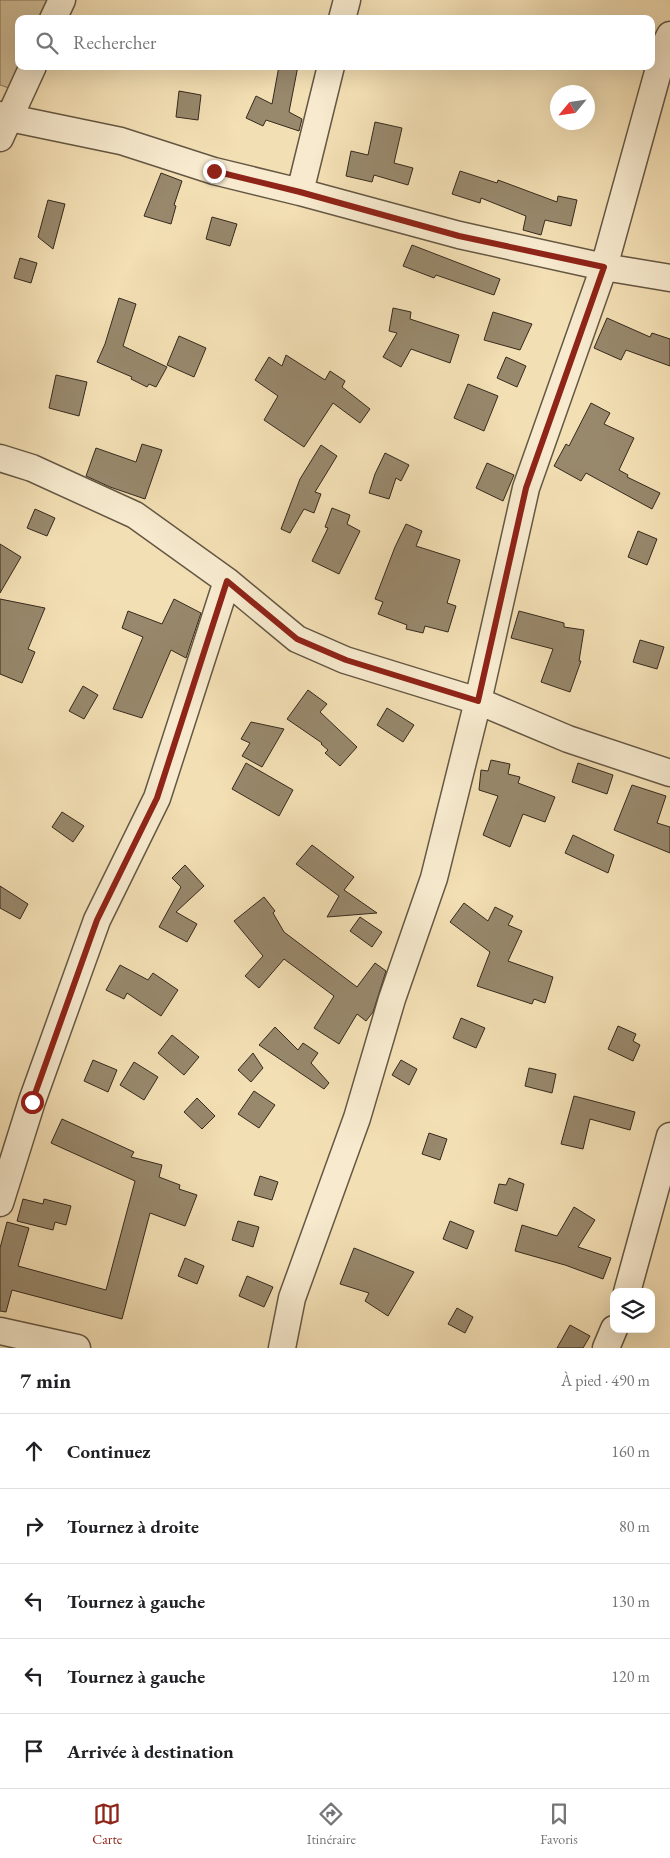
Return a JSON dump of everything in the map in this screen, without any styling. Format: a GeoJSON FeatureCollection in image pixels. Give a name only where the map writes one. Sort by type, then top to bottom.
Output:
{"type":"FeatureCollection","features":[{"type":"Feature","properties":{"kind":"street"},"geometry":{"type":"LineString","coordinates":[[55,15],[62,0]]}},
{"type":"Feature","properties":{"kind":"street"},"geometry":{"type":"LineString","coordinates":[[343,15],[347,0]]}},
{"type":"Feature","properties":{"kind":"street"},"geometry":{"type":"LineString","coordinates":[[282,1348],[292,1298],[356,1118],[392,999],[434,878],[478,701],[526,488],[604,267],[666,43],[670,35]]}},
{"type":"Feature","properties":{"kind":"street"},"geometry":{"type":"LineString","coordinates":[[31,70],[3,124],[121,141],[214,171],[300,192],[459,236],[604,267],[670,278]]}},
{"type":"Feature","properties":{"kind":"street"},"geometry":{"type":"LineString","coordinates":[[300,192],[330,70]]}},
{"type":"Feature","properties":{"kind":"street"},"geometry":{"type":"LineString","coordinates":[[0,458],[32,468],[135,515],[227,581],[297,639],[346,660],[478,701],[568,739],[670,773]]}},
{"type":"Feature","properties":{"kind":"street"},"geometry":{"type":"LineString","coordinates":[[0,1203],[32,1102],[97,920],[157,798],[227,581]]}},
{"type":"Feature","properties":{"kind":"street"},"geometry":{"type":"LineString","coordinates":[[628,1288],[670,1136]]}},
{"type":"Feature","properties":{"kind":"street"},"geometry":{"type":"LineString","coordinates":[[0,1331],[77,1348]]}},
{"type":"Feature","properties":{"kind":"street"},"geometry":{"type":"LineString","coordinates":[[606,1348],[612,1333]]}},
{"type":"Feature","properties":{"kind":"shaded area"},"geometry":{"type":"Polygon","coordinates":[[[0,0],[49,0],[43,15],[15,15],[15,70],[17,70],[9,88],[0,85],[0,0]]]}},
{"type":"Feature","properties":{"kind":"building"},"geometry":{"type":"Polygon","coordinates":[[[278,70],[297,70],[289,112],[302,119],[299,131],[266,120],[263,126],[246,118],[256,96],[272,104],[278,70]]]}},
{"type":"Feature","properties":{"kind":"building"},"geometry":{"type":"Polygon","coordinates":[[[179,91],[201,95],[198,120],[176,117],[179,91]]]}},
{"type":"Feature","properties":{"kind":"building"},"geometry":{"type":"Polygon","coordinates":[[[375,122],[402,128],[394,163],[413,168],[408,185],[374,175],[372,182],[346,176],[351,151],[368,155],[375,122]]]}},
{"type":"Feature","properties":{"kind":"building"},"geometry":{"type":"Polygon","coordinates":[[[460,171],[497,183],[498,180],[557,202],[558,196],[577,200],[571,226],[545,220],[541,235],[523,230],[526,216],[481,198],[480,203],[452,194],[460,171]]]}},
{"type":"Feature","properties":{"kind":"building"},"geometry":{"type":"Polygon","coordinates":[[[161,173],[182,181],[174,205],[176,206],[171,224],[144,216],[161,173]]]}},
{"type":"Feature","properties":{"kind":"building"},"geometry":{"type":"Polygon","coordinates":[[[48,200],[65,204],[53,249],[38,237],[48,200]]]}},
{"type":"Feature","properties":{"kind":"building"},"geometry":{"type":"Polygon","coordinates":[[[212,217],[237,224],[230,246],[206,239],[212,217]]]}},
{"type":"Feature","properties":{"kind":"building"},"geometry":{"type":"Polygon","coordinates":[[[412,245],[500,279],[494,295],[436,275],[434,278],[403,266],[412,245]]]}},
{"type":"Feature","properties":{"kind":"building"},"geometry":{"type":"Polygon","coordinates":[[[20,258],[37,263],[31,283],[14,278],[20,258]]]}},
{"type":"Feature","properties":{"kind":"building"},"geometry":{"type":"Polygon","coordinates":[[[119,298],[136,304],[123,346],[167,367],[156,387],[149,384],[147,387],[131,379],[132,377],[97,362],[105,344],[119,298]]]}},
{"type":"Feature","properties":{"kind":"building"},"geometry":{"type":"Polygon","coordinates":[[[393,308],[411,312],[410,319],[459,335],[450,363],[411,349],[401,367],[383,357],[397,333],[389,331],[393,308]]]}},
{"type":"Feature","properties":{"kind":"building"},"geometry":{"type":"Polygon","coordinates":[[[493,312],[532,324],[520,350],[484,340],[493,312]]]}},
{"type":"Feature","properties":{"kind":"building"},"geometry":{"type":"Polygon","coordinates":[[[607,318],[650,337],[652,333],[670,339],[670,366],[626,350],[621,360],[594,348],[607,318]]]}},
{"type":"Feature","properties":{"kind":"building"},"geometry":{"type":"Polygon","coordinates":[[[179,336],[206,348],[194,377],[167,365],[179,336]]]}},
{"type":"Feature","properties":{"kind":"building"},"geometry":{"type":"Polygon","coordinates":[[[286,355],[325,380],[330,371],[345,381],[342,387],[370,409],[360,423],[333,403],[304,447],[264,420],[278,396],[255,380],[269,357],[282,366],[286,355]]]}},
{"type":"Feature","properties":{"kind":"building"},"geometry":{"type":"Polygon","coordinates":[[[506,357],[526,366],[517,387],[497,378],[506,357]]]}},
{"type":"Feature","properties":{"kind":"building"},"geometry":{"type":"Polygon","coordinates":[[[56,375],[87,382],[79,416],[49,408],[56,375]]]}},
{"type":"Feature","properties":{"kind":"building"},"geometry":{"type":"Polygon","coordinates":[[[468,384],[498,396],[484,431],[454,418],[468,384]]]}},
{"type":"Feature","properties":{"kind":"building"},"geometry":{"type":"Polygon","coordinates":[[[591,403],[610,413],[604,424],[634,438],[619,470],[628,475],[627,477],[660,493],[652,509],[586,473],[581,481],[554,466],[566,444],[569,446],[591,403]]]}},
{"type":"Feature","properties":{"kind":"building"},"geometry":{"type":"Polygon","coordinates":[[[142,444],[162,450],[145,499],[110,487],[86,476],[96,448],[136,462],[142,444]]]}},
{"type":"Feature","properties":{"kind":"building"},"geometry":{"type":"Polygon","coordinates":[[[321,445],[337,456],[315,492],[321,494],[314,513],[304,509],[290,533],[281,529],[300,479],[321,445]]]}},
{"type":"Feature","properties":{"kind":"building"},"geometry":{"type":"Polygon","coordinates":[[[385,453],[409,465],[401,481],[396,478],[389,499],[369,493],[385,453]]]}},
{"type":"Feature","properties":{"kind":"building"},"geometry":{"type":"Polygon","coordinates":[[[487,463],[514,475],[503,501],[476,488],[487,463]]]}},
{"type":"Feature","properties":{"kind":"building"},"geometry":{"type":"Polygon","coordinates":[[[332,508],[350,515],[347,524],[360,531],[339,574],[312,561],[328,528],[325,527],[332,508]]]}},
{"type":"Feature","properties":{"kind":"building"},"geometry":{"type":"Polygon","coordinates":[[[35,509],[55,518],[47,536],[27,528],[35,509]]]}},
{"type":"Feature","properties":{"kind":"building"},"geometry":{"type":"Polygon","coordinates":[[[406,524],[422,531],[416,546],[460,560],[447,603],[456,606],[448,632],[425,626],[423,633],[406,629],[407,625],[378,614],[383,602],[375,599],[406,524]]]}},
{"type":"Feature","properties":{"kind":"building"},"geometry":{"type":"Polygon","coordinates":[[[638,531],[657,539],[647,565],[628,557],[638,531]]]}},
{"type":"Feature","properties":{"kind":"building"},"geometry":{"type":"Polygon","coordinates":[[[0,544],[21,557],[0,593],[0,544]]]}},
{"type":"Feature","properties":{"kind":"building"},"geometry":{"type":"Polygon","coordinates":[[[0,599],[45,608],[28,649],[35,652],[22,683],[0,674],[0,599]]]}},
{"type":"Feature","properties":{"kind":"building"},"geometry":{"type":"Polygon","coordinates":[[[174,599],[201,613],[186,658],[171,650],[142,718],[113,709],[143,637],[122,628],[128,611],[162,624],[174,599]]]}},
{"type":"Feature","properties":{"kind":"building"},"geometry":{"type":"Polygon","coordinates":[[[519,611],[564,623],[564,627],[584,630],[579,661],[581,661],[570,692],[541,682],[553,649],[511,638],[519,611]]]}},
{"type":"Feature","properties":{"kind":"building"},"geometry":{"type":"Polygon","coordinates":[[[640,640],[664,647],[657,669],[633,662],[640,640]]]}},
{"type":"Feature","properties":{"kind":"building"},"geometry":{"type":"Polygon","coordinates":[[[83,686],[98,695],[84,719],[69,711],[83,686]]]}},
{"type":"Feature","properties":{"kind":"building"},"geometry":{"type":"Polygon","coordinates":[[[308,690],[327,704],[320,712],[357,747],[340,766],[325,753],[328,750],[322,743],[287,719],[308,690]]]}},
{"type":"Feature","properties":{"kind":"building"},"geometry":{"type":"Polygon","coordinates":[[[387,708],[414,725],[403,742],[377,725],[387,708]]]}},
{"type":"Feature","properties":{"kind":"building"},"geometry":{"type":"Polygon","coordinates":[[[251,722],[284,729],[262,767],[242,756],[250,743],[241,739],[251,722]]]}},
{"type":"Feature","properties":{"kind":"building"},"geometry":{"type":"Polygon","coordinates":[[[491,760],[510,764],[508,774],[520,777],[518,783],[555,797],[545,822],[523,814],[510,847],[483,835],[498,796],[479,790],[481,770],[488,771],[491,760]]]}},
{"type":"Feature","properties":{"kind":"building"},"geometry":{"type":"Polygon","coordinates":[[[246,763],[293,790],[279,816],[232,789],[246,763]]]}},
{"type":"Feature","properties":{"kind":"building"},"geometry":{"type":"Polygon","coordinates":[[[578,763],[613,775],[607,794],[572,782],[578,763]]]}},
{"type":"Feature","properties":{"kind":"building"},"geometry":{"type":"Polygon","coordinates":[[[632,785],[666,796],[657,823],[670,827],[670,853],[614,830],[632,785]]]}},
{"type":"Feature","properties":{"kind":"building"},"geometry":{"type":"Polygon","coordinates":[[[62,812],[84,826],[73,842],[52,827],[62,812]]]}},
{"type":"Feature","properties":{"kind":"building"},"geometry":{"type":"Polygon","coordinates":[[[573,835],[614,855],[608,873],[565,853],[573,835]]]}},
{"type":"Feature","properties":{"kind":"building"},"geometry":{"type":"Polygon","coordinates":[[[312,845],[354,877],[344,890],[377,913],[327,917],[339,896],[296,864],[312,845]]]}},
{"type":"Feature","properties":{"kind":"building"},"geometry":{"type":"Polygon","coordinates":[[[185,865],[204,886],[176,912],[197,924],[187,942],[159,927],[181,887],[172,878],[185,865]]]}},
{"type":"Feature","properties":{"kind":"building"},"geometry":{"type":"Polygon","coordinates":[[[0,886],[28,904],[20,919],[0,908],[0,886]]]}},
{"type":"Feature","properties":{"kind":"building"},"geometry":{"type":"Polygon","coordinates":[[[264,897],[275,911],[273,913],[284,932],[357,987],[375,963],[386,971],[373,1012],[366,1021],[357,1014],[339,1044],[314,1028],[334,996],[284,959],[259,988],[245,976],[263,956],[234,921],[264,897]]]}},
{"type":"Feature","properties":{"kind":"building"},"geometry":{"type":"Polygon","coordinates":[[[464,903],[488,921],[495,907],[513,916],[508,925],[522,931],[508,961],[553,977],[545,1003],[534,999],[532,1004],[477,986],[490,952],[450,922],[464,903]]]}},
{"type":"Feature","properties":{"kind":"building"},"geometry":{"type":"Polygon","coordinates":[[[360,917],[382,932],[372,947],[350,931],[360,917]]]}},
{"type":"Feature","properties":{"kind":"building"},"geometry":{"type":"Polygon","coordinates":[[[120,965],[148,980],[153,973],[178,990],[161,1016],[127,993],[124,999],[106,990],[120,965]]]}},
{"type":"Feature","properties":{"kind":"building"},"geometry":{"type":"Polygon","coordinates":[[[461,1018],[485,1028],[476,1048],[453,1038],[461,1018]]]}},
{"type":"Feature","properties":{"kind":"building"},"geometry":{"type":"Polygon","coordinates":[[[618,1026],[636,1034],[633,1041],[640,1045],[633,1061],[608,1049],[618,1026]]]}},
{"type":"Feature","properties":{"kind":"building"},"geometry":{"type":"Polygon","coordinates":[[[275,1027],[298,1050],[303,1043],[318,1053],[311,1063],[329,1083],[324,1089],[259,1045],[275,1027]]]}},
{"type":"Feature","properties":{"kind":"building"},"geometry":{"type":"Polygon","coordinates":[[[172,1035],[199,1057],[184,1075],[158,1053],[172,1035]]]}},
{"type":"Feature","properties":{"kind":"building"},"geometry":{"type":"Polygon","coordinates":[[[253,1053],[263,1068],[251,1082],[238,1070],[253,1053]]]}},
{"type":"Feature","properties":{"kind":"building"},"geometry":{"type":"Polygon","coordinates":[[[93,1060],[117,1070],[108,1092],[84,1081],[93,1060]]]}},
{"type":"Feature","properties":{"kind":"building"},"geometry":{"type":"Polygon","coordinates":[[[401,1060],[417,1069],[409,1085],[392,1075],[401,1060]]]}},
{"type":"Feature","properties":{"kind":"building"},"geometry":{"type":"Polygon","coordinates":[[[134,1062],[158,1077],[144,1100],[120,1085],[134,1062]]]}},
{"type":"Feature","properties":{"kind":"building"},"geometry":{"type":"Polygon","coordinates":[[[529,1068],[556,1074],[552,1093],[525,1086],[529,1068]]]}},
{"type":"Feature","properties":{"kind":"building"},"geometry":{"type":"Polygon","coordinates":[[[254,1091],[275,1105],[259,1128],[238,1114],[254,1091]]]}},
{"type":"Feature","properties":{"kind":"building"},"geometry":{"type":"Polygon","coordinates":[[[574,1096],[635,1112],[630,1130],[590,1119],[583,1149],[561,1144],[574,1096]]]}},
{"type":"Feature","properties":{"kind":"building"},"geometry":{"type":"Polygon","coordinates":[[[197,1098],[215,1116],[202,1129],[184,1112],[197,1098]]]}},
{"type":"Feature","properties":{"kind":"building"},"geometry":{"type":"Polygon","coordinates":[[[62,1119],[134,1152],[131,1157],[162,1165],[159,1177],[180,1185],[179,1189],[197,1195],[185,1226],[150,1213],[122,1319],[12,1290],[6,1312],[0,1311],[0,1248],[7,1222],[29,1228],[18,1266],[106,1290],[135,1181],[51,1143],[62,1119]]]}},
{"type":"Feature","properties":{"kind":"building"},"geometry":{"type":"Polygon","coordinates":[[[429,1133],[447,1139],[440,1160],[422,1154],[429,1133]]]}},
{"type":"Feature","properties":{"kind":"building"},"geometry":{"type":"Polygon","coordinates":[[[260,1176],[278,1182],[272,1200],[254,1195],[260,1176]]]}},
{"type":"Feature","properties":{"kind":"building"},"geometry":{"type":"Polygon","coordinates":[[[509,1178],[524,1184],[517,1211],[494,1203],[499,1184],[506,1185],[509,1178]]]}},
{"type":"Feature","properties":{"kind":"building"},"geometry":{"type":"Polygon","coordinates":[[[23,1199],[43,1204],[44,1199],[71,1206],[66,1225],[55,1222],[53,1230],[17,1221],[23,1199]]]}},
{"type":"Feature","properties":{"kind":"building"},"geometry":{"type":"Polygon","coordinates":[[[574,1207],[595,1220],[578,1247],[611,1258],[603,1279],[565,1265],[515,1251],[522,1225],[557,1236],[574,1207]]]}},
{"type":"Feature","properties":{"kind":"building"},"geometry":{"type":"Polygon","coordinates":[[[238,1221],[259,1227],[253,1247],[232,1240],[238,1221]]]}},
{"type":"Feature","properties":{"kind":"building"},"geometry":{"type":"Polygon","coordinates":[[[450,1221],[474,1231],[467,1249],[443,1239],[450,1221]]]}},
{"type":"Feature","properties":{"kind":"building"},"geometry":{"type":"Polygon","coordinates":[[[354,1248],[414,1272],[388,1316],[365,1301],[369,1293],[340,1284],[354,1248]]]}},
{"type":"Feature","properties":{"kind":"building"},"geometry":{"type":"Polygon","coordinates":[[[185,1258],[204,1266],[197,1284],[178,1276],[185,1258]]]}},
{"type":"Feature","properties":{"kind":"building"},"geometry":{"type":"Polygon","coordinates":[[[247,1276],[273,1287],[264,1307],[239,1296],[247,1276]]]}},
{"type":"Feature","properties":{"kind":"building"},"geometry":{"type":"Polygon","coordinates":[[[457,1308],[473,1317],[465,1333],[448,1324],[457,1308]]]}},
{"type":"Feature","properties":{"kind":"building"},"geometry":{"type":"Polygon","coordinates":[[[570,1325],[590,1336],[583,1348],[557,1348],[570,1325]]]}},
{"type":"Feature","properties":{"kind":"route"},"geometry":{"type":"LineString","coordinates":[[32,1102],[97,920],[157,798],[227,581],[297,639],[346,660],[478,701],[526,488],[604,267],[459,236],[300,192],[214,171]]}}]}
